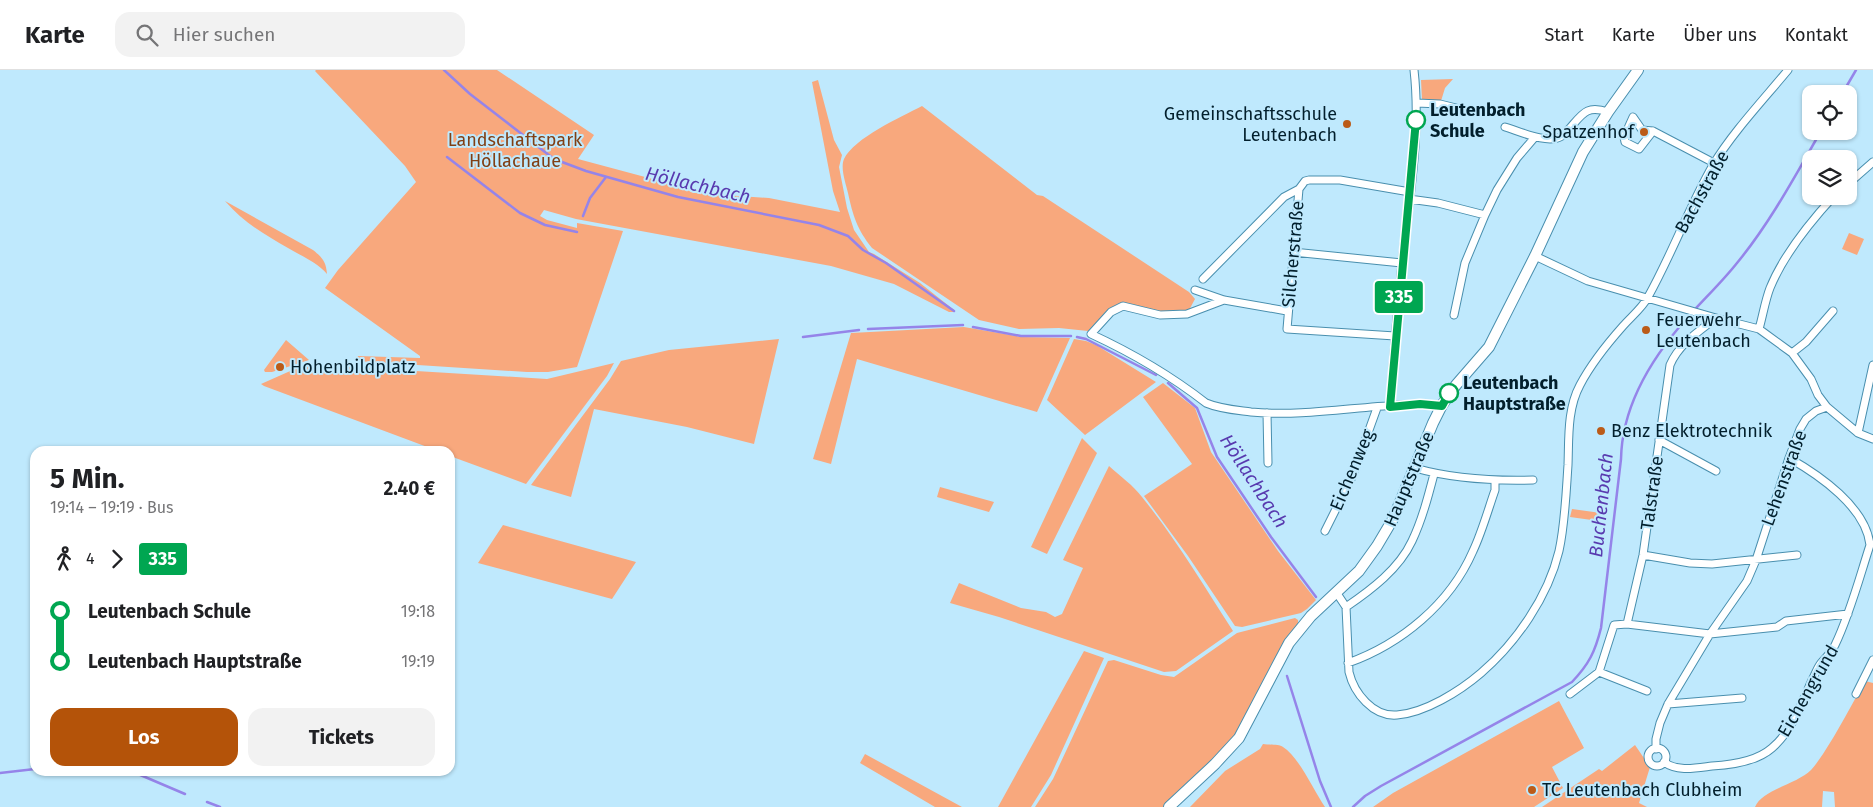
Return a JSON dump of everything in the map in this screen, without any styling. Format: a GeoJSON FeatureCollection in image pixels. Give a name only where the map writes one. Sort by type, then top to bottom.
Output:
{"type":"FeatureCollection","features":[{"type":"Feature","properties":{"kind":"street"},"geometry":{"type":"LineString","coordinates":[[1390,407],[1417,103],[1414,70]]}},
{"type":"Feature","properties":{"kind":"street","name":"Hauptstraße"},"geometry":{"type":"LineString","coordinates":[[1169,807],[1215,764],[1239,738],[1289,643],[1310,616],[1359,570],[1377,546],[1393,519],[1442,406],[1456,385],[1489,347],[1535,256],[1580,158],[1608,112],[1638,70]]}},
{"type":"Feature","properties":{"kind":"street","name":"Bachstraße"},"geometry":{"type":"LineString","coordinates":[[1346,607],[1348,662],[1352,683],[1367,703],[1387,715],[1396,715],[1423,708],[1460,689],[1492,663],[1514,638],[1535,607],[1549,580],[1559,552],[1571,413],[1574,399],[1585,375],[1620,329],[1647,299],[1714,164],[1744,122],[1788,70]]}},
{"type":"Feature","properties":{"kind":"street"},"geometry":{"type":"LineString","coordinates":[[1417,103],[1440,104],[1456,108]]}},
{"type":"Feature","properties":{"kind":"street"},"geometry":{"type":"LineString","coordinates":[[1505,127],[1535,137],[1553,138],[1562,136],[1582,114],[1590,109],[1596,108],[1608,112]]}},
{"type":"Feature","properties":{"kind":"street"},"geometry":{"type":"LineString","coordinates":[[1653,131],[1639,149],[1625,142],[1624,137],[1633,117],[1642,130],[1653,131],[1714,164]]}},
{"type":"Feature","properties":{"kind":"street"},"geometry":{"type":"LineString","coordinates":[[1454,315],[1465,263],[1485,215],[1497,190],[1517,158],[1535,137]]}},
{"type":"Feature","properties":{"kind":"street"},"geometry":{"type":"LineString","coordinates":[[1857,175],[1873,162]]}},
{"type":"Feature","properties":{"kind":"street","name":"Silcherstraße"},"geometry":{"type":"LineString","coordinates":[[1395,336],[1287,329],[1287,311],[1299,189],[1305,181],[1340,180],[1409,196]]}},
{"type":"Feature","properties":{"kind":"street"},"geometry":{"type":"LineString","coordinates":[[1203,279],[1284,197],[1299,189]]}},
{"type":"Feature","properties":{"kind":"street"},"geometry":{"type":"LineString","coordinates":[[1409,196],[1485,215]]}},
{"type":"Feature","properties":{"kind":"street"},"geometry":{"type":"LineString","coordinates":[[1759,328],[1766,300],[1778,271],[1802,236],[1827,205]]}},
{"type":"Feature","properties":{"kind":"street"},"geometry":{"type":"LineString","coordinates":[[1293,252],[1402,263]]}},
{"type":"Feature","properties":{"kind":"street"},"geometry":{"type":"LineString","coordinates":[[1535,256],[1588,281],[1716,318],[1759,328],[1792,353],[1827,407],[1858,433],[1873,439]]}},
{"type":"Feature","properties":{"kind":"street"},"geometry":{"type":"LineString","coordinates":[[1195,290],[1224,300],[1287,311]]}},
{"type":"Feature","properties":{"kind":"street"},"geometry":{"type":"LineString","coordinates":[[1224,300],[1187,314],[1160,315],[1122,306],[1111,312],[1091,334],[1155,366],[1206,402],[1215,406],[1267,413],[1320,412],[1420,404],[1442,406]]}},
{"type":"Feature","properties":{"kind":"street"},"geometry":{"type":"LineString","coordinates":[[1792,353],[1806,342],[1833,311]]}},
{"type":"Feature","properties":{"kind":"street","name":"Talstraße"},"geometry":{"type":"LineString","coordinates":[[1627,624],[1643,554],[1670,365],[1675,355],[1685,343],[1716,318]]}},
{"type":"Feature","properties":{"kind":"street"},"geometry":{"type":"LineString","coordinates":[[1858,433],[1873,365]]}},
{"type":"Feature","properties":{"kind":"street","name":"Lehenstraße"},"geometry":{"type":"LineString","coordinates":[[1656,749],[1656,739],[1660,723],[1668,704],[1710,634],[1747,581],[1756,560],[1800,429],[1806,419],[1816,411],[1827,407]]}},
{"type":"Feature","properties":{"kind":"street","name":"Eichenweg"},"geometry":{"type":"LineString","coordinates":[[1325,530],[1352,477],[1378,408]]}},
{"type":"Feature","properties":{"kind":"street"},"geometry":{"type":"LineString","coordinates":[[1267,413],[1268,463]]}},
{"type":"Feature","properties":{"kind":"street"},"geometry":{"type":"LineString","coordinates":[[1659,440],[1716,471]]}},
{"type":"Feature","properties":{"kind":"street","name":"Eichengrund"},"geometry":{"type":"LineString","coordinates":[[1664,762],[1670,767],[1685,768],[1736,764],[1753,759],[1771,750],[1783,738],[1797,714],[1820,664],[1829,656],[1835,645],[1848,614],[1870,545],[1868,534],[1864,524],[1846,500],[1821,479],[1789,458]]}},
{"type":"Feature","properties":{"kind":"street"},"geometry":{"type":"LineString","coordinates":[[1415,468],[1434,474],[1495,480],[1534,480]]}},
{"type":"Feature","properties":{"kind":"street"},"geometry":{"type":"LineString","coordinates":[[1336,592],[1346,607],[1366,593],[1401,558],[1411,542],[1434,474]]}},
{"type":"Feature","properties":{"kind":"street"},"geometry":{"type":"LineString","coordinates":[[1348,662],[1368,656],[1387,645],[1419,622],[1440,603],[1473,552],[1495,490],[1495,480]]}},
{"type":"Feature","properties":{"kind":"street"},"geometry":{"type":"LineString","coordinates":[[1864,524],[1873,526]]}},
{"type":"Feature","properties":{"kind":"street"},"geometry":{"type":"LineString","coordinates":[[1643,554],[1690,563],[1712,564],[1797,555]]}},
{"type":"Feature","properties":{"kind":"street"},"geometry":{"type":"LineString","coordinates":[[1570,694],[1599,672],[1614,625],[1627,624],[1710,634],[1777,628],[1786,621],[1848,614]]}},
{"type":"Feature","properties":{"kind":"street"},"geometry":{"type":"LineString","coordinates":[[1856,694],[1873,660]]}},
{"type":"Feature","properties":{"kind":"street"},"geometry":{"type":"LineString","coordinates":[[1599,672],[1647,691]]}},
{"type":"Feature","properties":{"kind":"street"},"geometry":{"type":"LineString","coordinates":[[1668,704],[1742,698]]}},
{"type":"Feature","properties":{"kind":"street"},"geometry":{"type":"LineString","coordinates":[[1656,749],[1664,752],[1665,757],[1664,762],[1656,766],[1649,762],[1649,753],[1656,749]]}},
{"type":"Feature","properties":{"kind":"green space","name":"Landschaftspark Höllachaue"},"geometry":{"type":"Polygon","coordinates":[[[316,70],[497,70],[594,135],[578,159],[660,181],[695,193],[769,198],[840,212],[833,191],[812,82],[818,80],[834,140],[842,155],[839,167],[847,208],[854,230],[869,252],[920,283],[954,310],[949,312],[894,284],[831,266],[576,219],[544,210],[540,216],[547,220],[577,228],[577,223],[623,231],[577,367],[548,372],[527,372],[356,361],[358,356],[420,358],[420,356],[325,288],[338,270],[416,182],[405,166],[316,70]]]}},
{"type":"Feature","properties":{"kind":"green space"},"geometry":{"type":"Polygon","coordinates":[[[1453,79],[1445,88],[1441,101],[1422,100],[1421,80],[1453,79]]]}},
{"type":"Feature","properties":{"kind":"green space"},"geometry":{"type":"Polygon","coordinates":[[[922,106],[1037,195],[1043,196],[1189,292],[1195,299],[1188,312],[1161,313],[1122,303],[1105,314],[1088,331],[1059,328],[1019,329],[979,320],[872,248],[859,228],[854,216],[844,176],[844,159],[857,143],[922,106]]]}},
{"type":"Feature","properties":{"kind":"green space"},"geometry":{"type":"Polygon","coordinates":[[[225,201],[313,250],[323,260],[327,274],[314,263],[255,227],[225,201]]]}},
{"type":"Feature","properties":{"kind":"green space"},"geometry":{"type":"Polygon","coordinates":[[[1849,233],[1864,239],[1857,255],[1842,249],[1849,233]]]}},
{"type":"Feature","properties":{"kind":"green space"},"geometry":{"type":"Polygon","coordinates":[[[964,327],[1022,337],[1070,338],[1037,412],[857,359],[831,464],[813,459],[851,333],[964,327]]]}},
{"type":"Feature","properties":{"kind":"green space"},"geometry":{"type":"Polygon","coordinates":[[[779,339],[754,444],[687,427],[594,409],[571,497],[531,485],[610,379],[621,361],[669,350],[779,339]]]}},
{"type":"Feature","properties":{"kind":"green space"},"geometry":{"type":"Polygon","coordinates":[[[1074,339],[1096,345],[1156,382],[1085,435],[1047,400],[1074,339]]]}},
{"type":"Feature","properties":{"kind":"green space"},"geometry":{"type":"Polygon","coordinates":[[[286,340],[309,360],[272,372],[265,372],[264,370],[286,340]]]}},
{"type":"Feature","properties":{"kind":"green space"},"geometry":{"type":"Polygon","coordinates":[[[614,363],[607,376],[526,484],[455,458],[455,446],[425,446],[261,384],[297,368],[318,365],[547,379],[614,363]]]}},
{"type":"Feature","properties":{"kind":"green space"},"geometry":{"type":"Polygon","coordinates":[[[1163,383],[1195,408],[1211,452],[1278,551],[1316,600],[1301,613],[1242,627],[1235,626],[1188,556],[1144,496],[1192,464],[1143,397],[1163,383]]]}},
{"type":"Feature","properties":{"kind":"green space"},"geometry":{"type":"Polygon","coordinates":[[[1082,438],[1097,453],[1047,554],[1031,547],[1082,438]]]}},
{"type":"Feature","properties":{"kind":"green space"},"geometry":{"type":"Polygon","coordinates":[[[1109,466],[1135,489],[1154,513],[1233,631],[1176,671],[1164,672],[999,617],[950,603],[959,583],[1021,608],[1046,612],[1055,617],[1062,614],[1083,568],[1063,560],[1109,466]]]}},
{"type":"Feature","properties":{"kind":"green space"},"geometry":{"type":"Polygon","coordinates":[[[940,487],[994,502],[989,512],[937,497],[940,487]]]}},
{"type":"Feature","properties":{"kind":"green space"},"geometry":{"type":"Polygon","coordinates":[[[1572,509],[1601,513],[1599,521],[1570,517],[1572,509]]]}},
{"type":"Feature","properties":{"kind":"green space"},"geometry":{"type":"Polygon","coordinates":[[[503,525],[636,562],[612,599],[478,563],[503,525]]]}},
{"type":"Feature","properties":{"kind":"green space"},"geometry":{"type":"Polygon","coordinates":[[[1295,618],[1298,620],[1298,624],[1234,737],[1224,749],[1163,807],[1035,807],[1053,779],[1108,661],[1114,660],[1161,675],[1174,677],[1237,633],[1295,618]]]}},
{"type":"Feature","properties":{"kind":"green space"},"geometry":{"type":"Polygon","coordinates":[[[1084,651],[1104,658],[1051,775],[1031,807],[998,807],[1084,651]]]}},
{"type":"Feature","properties":{"kind":"green space"},"geometry":{"type":"Polygon","coordinates":[[[1865,681],[1873,683],[1873,807],[1835,807],[1834,792],[1823,791],[1822,807],[1755,807],[1765,796],[1805,775],[1813,768],[1834,736],[1865,681]]]}},
{"type":"Feature","properties":{"kind":"green space"},"geometry":{"type":"Polygon","coordinates":[[[1559,701],[1584,748],[1552,767],[1563,788],[1534,807],[1373,807],[1393,793],[1559,701]]]}},
{"type":"Feature","properties":{"kind":"green space"},"geometry":{"type":"Polygon","coordinates":[[[1263,744],[1281,746],[1295,758],[1325,807],[1190,807],[1225,771],[1260,749],[1263,744]]]}},
{"type":"Feature","properties":{"kind":"green space"},"geometry":{"type":"Polygon","coordinates":[[[1635,745],[1650,767],[1639,803],[1647,807],[1542,807],[1599,769],[1602,771],[1635,745]]]}},
{"type":"Feature","properties":{"kind":"green space"},"geometry":{"type":"Polygon","coordinates":[[[865,754],[962,807],[935,807],[860,763],[865,754]]]}},
{"type":"Feature","properties":{"kind":"waterway","name":"Höllachbach"},"geometry":{"type":"LineString","coordinates":[[444,70],[470,94],[554,159],[586,171],[678,197],[819,225],[848,236],[863,250],[886,263],[954,311]]}},
{"type":"Feature","properties":{"kind":"waterway","name":"Buchenbach"},"geometry":{"type":"LineString","coordinates":[[1847,85],[1856,70]]}},
{"type":"Feature","properties":{"kind":"waterway","name":"Buchenbach"},"geometry":{"type":"LineString","coordinates":[[1353,807],[1365,796],[1381,786],[1572,682],[1583,669],[1594,651],[1601,628],[1623,439],[1633,401],[1652,365],[1675,332],[1749,248],[1782,199],[1816,140]]}},
{"type":"Feature","properties":{"kind":"waterway"},"geometry":{"type":"LineString","coordinates":[[447,157],[520,213],[545,225],[577,232]]}},
{"type":"Feature","properties":{"kind":"waterway"},"geometry":{"type":"LineString","coordinates":[[583,216],[590,198],[606,177]]}},
{"type":"Feature","properties":{"kind":"waterway"},"geometry":{"type":"LineString","coordinates":[[868,329],[963,325]]}},
{"type":"Feature","properties":{"kind":"waterway","name":"Höllachbach"},"geometry":{"type":"LineString","coordinates":[[973,327],[1021,336],[1071,336]]}},
{"type":"Feature","properties":{"kind":"waterway"},"geometry":{"type":"LineString","coordinates":[[803,337],[859,330]]}},
{"type":"Feature","properties":{"kind":"waterway","name":"Höllachbach"},"geometry":{"type":"LineString","coordinates":[[1077,337],[1086,339],[1156,375]]}},
{"type":"Feature","properties":{"kind":"waterway","name":"Höllachbach"},"geometry":{"type":"LineString","coordinates":[[1168,383],[1197,408],[1217,457],[1271,537],[1316,597]]}},
{"type":"Feature","properties":{"kind":"waterway","name":"Höllachbach"},"geometry":{"type":"LineString","coordinates":[[1287,676],[1320,781],[1331,807]]}},
{"type":"Feature","properties":{"kind":"waterway"},"geometry":{"type":"LineString","coordinates":[[0,773],[30,770]]}},
{"type":"Feature","properties":{"kind":"waterway"},"geometry":{"type":"LineString","coordinates":[[143,776],[185,794]]}},
{"type":"Feature","properties":{"kind":"waterway"},"geometry":{"type":"LineString","coordinates":[[207,802],[220,807]]}},
{"type":"Feature","properties":{"kind":"bus line","name":"335"},"geometry":{"type":"LineString","coordinates":[[1416,120],[1390,407],[1420,404],[1442,406],[1449,393]]}},
{"type":"Feature","properties":{"kind":"place","name":"Leutenbach Schule"},"geometry":{"type":"Point","coordinates":[1416,120]}},
{"type":"Feature","properties":{"kind":"place","name":"Gemeinschaftsschule Leutenbach"},"geometry":{"type":"Point","coordinates":[1347,124]}},
{"type":"Feature","properties":{"kind":"place","name":"Spatzenhof"},"geometry":{"type":"Point","coordinates":[1644,132]}},
{"type":"Feature","properties":{"kind":"place","name":"Feuerwehr Leutenbach"},"geometry":{"type":"Point","coordinates":[1646,330]}},
{"type":"Feature","properties":{"kind":"place","name":"Hohenbildplatz"},"geometry":{"type":"Point","coordinates":[280,367]}},
{"type":"Feature","properties":{"kind":"place","name":"Leutenbach Hauptstraße"},"geometry":{"type":"Point","coordinates":[1449,393]}},
{"type":"Feature","properties":{"kind":"place","name":"Benz Elektrotechnik"},"geometry":{"type":"Point","coordinates":[1601,431]}},
{"type":"Feature","properties":{"kind":"place","name":"TC Leutenbach Clubheim"},"geometry":{"type":"Point","coordinates":[1532,790]}}]}
